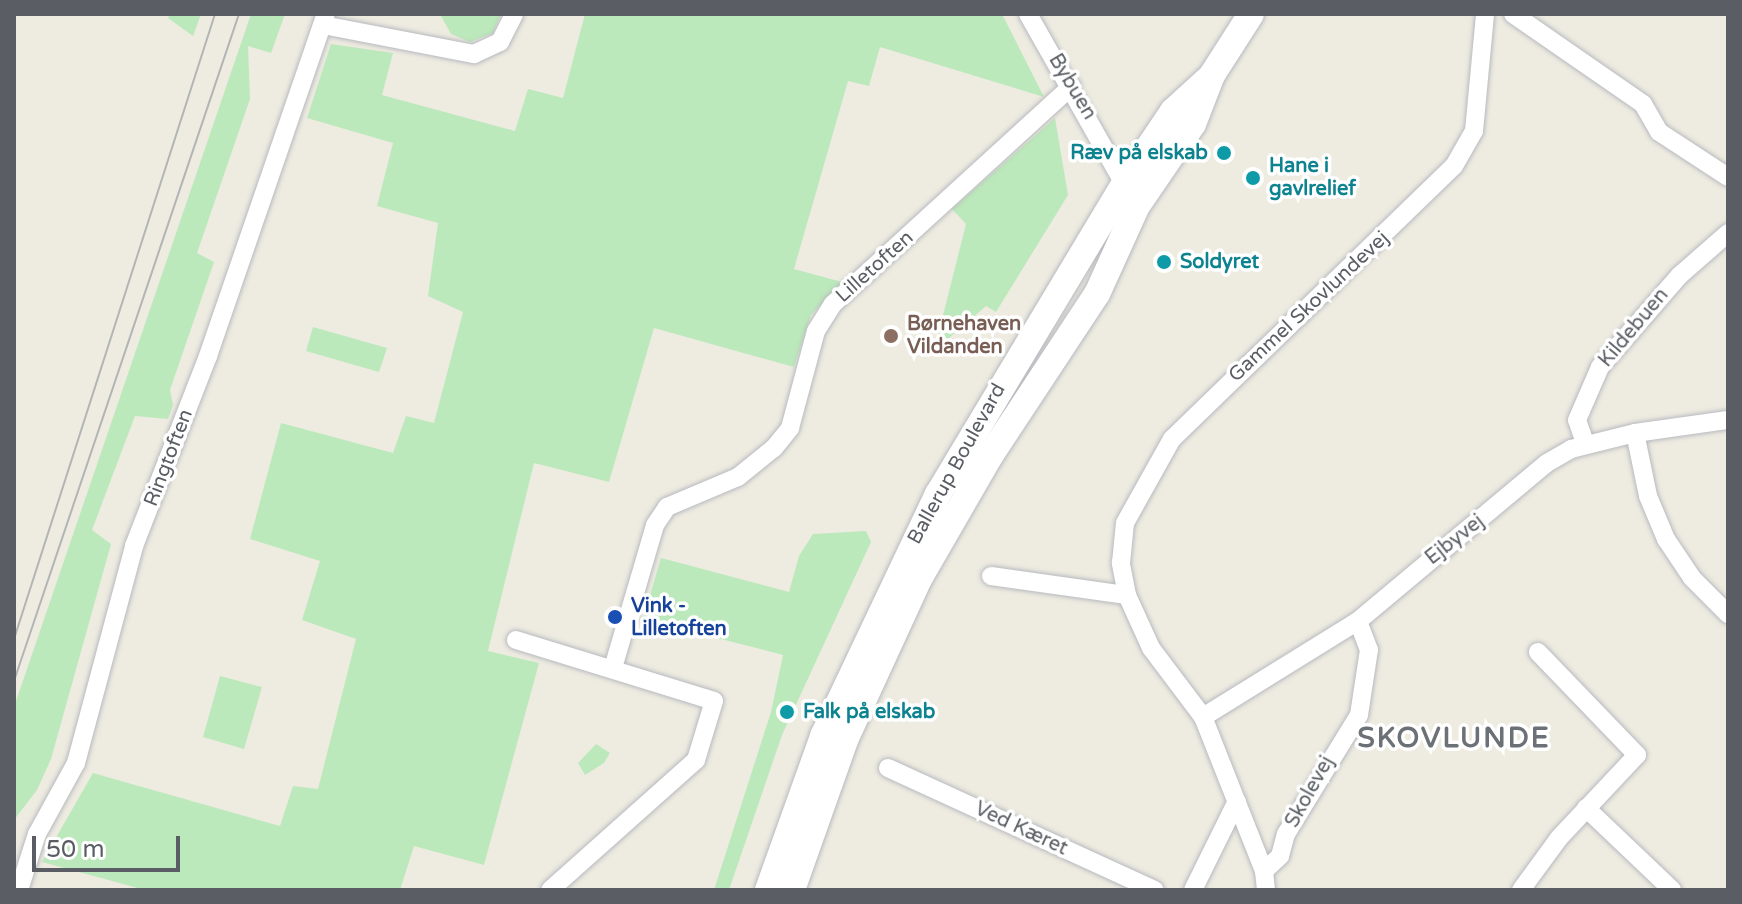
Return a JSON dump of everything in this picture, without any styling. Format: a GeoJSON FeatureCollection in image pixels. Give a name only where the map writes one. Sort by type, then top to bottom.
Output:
{"type":"FeatureCollection","features":[{"type":"Feature","properties":{"kind":"street","name":"Ringtoften"},"geometry":{"type":"LineString","coordinates":[[19,890],[37,834],[76,763],[134,546],[208,356],[324,20],[474,54],[500,42],[514,14]]}},
{"type":"Feature","properties":{"kind":"street","name":"Bybuen"},"geometry":{"type":"LineString","coordinates":[[1028,14],[1133,190]]}},
{"type":"Feature","properties":{"kind":"street","name":"Ballerup Boulevard"},"geometry":{"type":"LineString","coordinates":[[768,890],[823,736],[900,567],[963,448],[1133,190],[1173,111],[1212,75],[1251,14]]}},
{"type":"Feature","properties":{"kind":"street","name":"Gammel Skovlundevej"},"geometry":{"type":"LineString","coordinates":[[1265,880],[1203,717],[1151,648],[1127,595],[1121,563],[1125,523],[1172,439],[1454,166],[1474,131],[1485,14]]}},
{"type":"Feature","properties":{"kind":"street"},"geometry":{"type":"LineString","coordinates":[[1513,14],[1643,104],[1659,132],[1728,177]]}},
{"type":"Feature","properties":{"kind":"street","name":"Lilletoften"},"geometry":{"type":"LineString","coordinates":[[613,668],[655,525],[667,507],[738,477],[774,448],[790,428],[816,331],[833,304],[1072,86]]}},
{"type":"Feature","properties":{"kind":"street","name":"Ballerup Boulevard"},"geometry":{"type":"LineString","coordinates":[[792,890],[845,740],[919,579],[990,456],[1108,276],[1133,190]]}},
{"type":"Feature","properties":{"kind":"street","name":"Kildebuen"},"geometry":{"type":"LineString","coordinates":[[1585,443],[1577,420],[1600,367],[1670,285],[1728,233]]}},
{"type":"Feature","properties":{"kind":"street","name":"Ejbyvej"},"geometry":{"type":"LineString","coordinates":[[1203,717],[1358,621],[1547,463],[1585,443],[1728,420]]}},
{"type":"Feature","properties":{"kind":"street"},"geometry":{"type":"LineString","coordinates":[[1635,433],[1648,496],[1666,539],[1692,578],[1728,614]]}},
{"type":"Feature","properties":{"kind":"street"},"geometry":{"type":"LineString","coordinates":[[991,576],[1127,595]]}},
{"type":"Feature","properties":{"kind":"street","name":"Skolevej"},"geometry":{"type":"LineString","coordinates":[[1265,880],[1280,856],[1286,834],[1359,715],[1369,650],[1358,621]]}},
{"type":"Feature","properties":{"kind":"street"},"geometry":{"type":"LineString","coordinates":[[516,640],[714,701],[705,743],[696,760],[550,890]]}},
{"type":"Feature","properties":{"kind":"street"},"geometry":{"type":"LineString","coordinates":[[1521,890],[1586,808],[1637,755],[1538,652]]}},
{"type":"Feature","properties":{"kind":"street","name":"Ved Kæret"},"geometry":{"type":"LineString","coordinates":[[888,768],[1154,890]]}},
{"type":"Feature","properties":{"kind":"street"},"geometry":{"type":"LineString","coordinates":[[1193,890],[1237,801]]}},
{"type":"Feature","properties":{"kind":"street"},"geometry":{"type":"LineString","coordinates":[[1586,808],[1672,890]]}},
{"type":"Feature","properties":{"kind":"green space"},"geometry":{"type":"Polygon","coordinates":[[[170,14],[201,14],[193,36],[168,18],[170,14]]]}},
{"type":"Feature","properties":{"kind":"green space"},"geometry":{"type":"Polygon","coordinates":[[[251,14],[285,14],[271,53],[248,46],[250,99],[197,253],[214,262],[170,390],[173,405],[168,419],[135,416],[92,530],[111,544],[51,759],[37,790],[14,820],[14,707],[251,14]]]}},
{"type":"Feature","properties":{"kind":"green space"},"geometry":{"type":"Polygon","coordinates":[[[501,14],[493,33],[470,42],[451,34],[441,16],[501,14]]]}},
{"type":"Feature","properties":{"kind":"green space"},"geometry":{"type":"Polygon","coordinates":[[[585,14],[1002,14],[1044,97],[880,47],[869,86],[848,81],[794,269],[842,282],[811,315],[794,367],[654,328],[609,482],[534,463],[488,651],[539,663],[484,865],[414,846],[400,890],[145,890],[42,862],[93,773],[280,826],[293,786],[318,789],[356,639],[302,620],[320,561],[250,539],[281,423],[393,453],[406,416],[434,423],[463,312],[428,296],[438,223],[377,206],[393,143],[307,118],[331,44],[393,53],[382,95],[515,131],[528,89],[563,98],[585,14]]]}},
{"type":"Feature","properties":{"kind":"green space"},"geometry":{"type":"Polygon","coordinates":[[[1055,118],[1068,195],[996,312],[986,306],[934,351],[966,224],[952,209],[1055,118]]]}},
{"type":"Feature","properties":{"kind":"green space"},"geometry":{"type":"Polygon","coordinates":[[[313,327],[387,348],[379,372],[306,351],[313,327]]]}},
{"type":"Feature","properties":{"kind":"green space"},"geometry":{"type":"Polygon","coordinates":[[[866,531],[871,542],[782,735],[729,890],[714,890],[771,712],[783,655],[643,619],[661,558],[789,592],[799,556],[813,534],[866,531]]]}},
{"type":"Feature","properties":{"kind":"green space"},"geometry":{"type":"Polygon","coordinates":[[[220,676],[262,687],[244,749],[203,737],[220,676]]]}},
{"type":"Feature","properties":{"kind":"green space"},"geometry":{"type":"Polygon","coordinates":[[[596,744],[610,753],[604,763],[585,775],[578,763],[596,744]]]}},
{"type":"Feature","properties":{"kind":"tram line"},"geometry":{"type":"LineString","coordinates":[[14,639],[215,14]]}},
{"type":"Feature","properties":{"kind":"tram line"},"geometry":{"type":"LineString","coordinates":[[14,681],[239,14]]}},
{"type":"Feature","properties":{"kind":"place","name":"Ræv på elskab"},"geometry":{"type":"Point","coordinates":[1224,153]}},
{"type":"Feature","properties":{"kind":"place","name":"Hane i gavlrelief"},"geometry":{"type":"Point","coordinates":[1253,178]}},
{"type":"Feature","properties":{"kind":"place","name":"Soldyret"},"geometry":{"type":"Point","coordinates":[1164,262]}},
{"type":"Feature","properties":{"kind":"place","name":"Børnehaven Vildanden"},"geometry":{"type":"Point","coordinates":[891,336]}},
{"type":"Feature","properties":{"kind":"place","name":"Vink - Lilletoften"},"geometry":{"type":"Point","coordinates":[615,617]}},
{"type":"Feature","properties":{"kind":"place","name":"Falk på elskab"},"geometry":{"type":"Point","coordinates":[787,712]}},
{"type":"Feature","properties":{"kind":"district","name":"SKOVLUNDE"},"geometry":{"type":"Point","coordinates":[1454,738]}}]}
